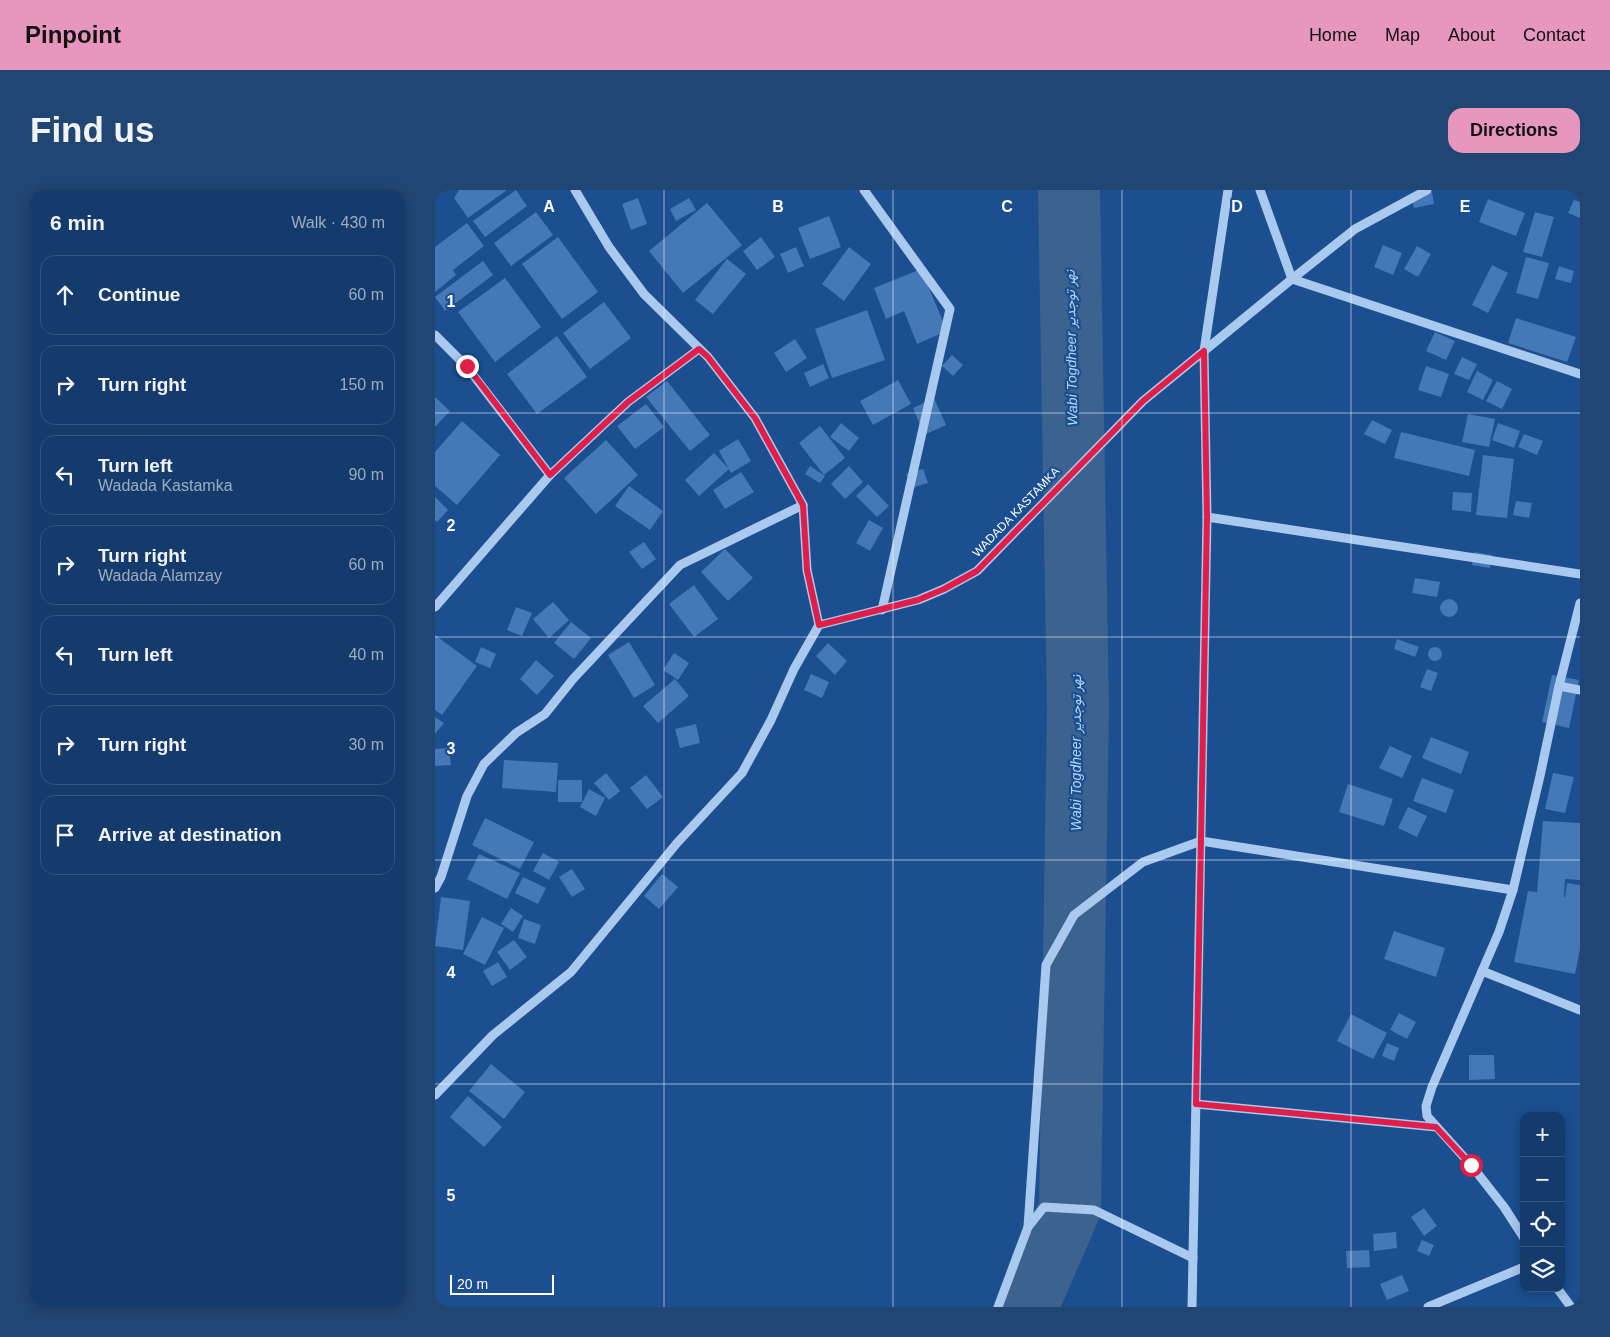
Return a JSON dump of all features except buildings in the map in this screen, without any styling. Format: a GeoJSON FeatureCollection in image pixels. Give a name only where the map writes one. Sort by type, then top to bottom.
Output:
{"type":"FeatureCollection","features":[{"type":"Feature","properties":{"kind":"street"},"geometry":{"type":"LineString","coordinates":[[435,1095],[493,1035],[571,972],[677,844],[741,773],[771,720],[794,669],[819,625],[807,570],[803,505],[755,418],[708,357],[644,294],[609,247],[575,190]]}},
{"type":"Feature","properties":{"kind":"street"},"geometry":{"type":"LineString","coordinates":[[864,190],[950,309],[882,610]]}},
{"type":"Feature","properties":{"kind":"street"},"geometry":{"type":"LineString","coordinates":[[1192,1307],[1207,517],[1204,351],[1228,190]]}},
{"type":"Feature","properties":{"kind":"street"},"geometry":{"type":"LineString","coordinates":[[1260,190],[1292,279],[1580,374]]}},
{"type":"Feature","properties":{"kind":"street","name":"WADADA KASTAMKA"},"geometry":{"type":"LineString","coordinates":[[819,625],[918,600],[944,589],[977,571],[1143,401],[1355,229],[1427,190]]}},
{"type":"Feature","properties":{"kind":"street"},"geometry":{"type":"LineString","coordinates":[[435,335],[467,366],[550,475]]}},
{"type":"Feature","properties":{"kind":"street"},"geometry":{"type":"LineString","coordinates":[[435,607],[550,475],[628,402],[699,349]]}},
{"type":"Feature","properties":{"kind":"street"},"geometry":{"type":"LineString","coordinates":[[435,888],[441,877],[467,796],[484,764],[516,733],[545,714],[573,679],[680,565],[803,505]]}},
{"type":"Feature","properties":{"kind":"street"},"geometry":{"type":"LineString","coordinates":[[1207,517],[1580,574]]}},
{"type":"Feature","properties":{"kind":"street"},"geometry":{"type":"LineString","coordinates":[[1520,1232],[1504,1207],[1476,1172],[1427,1116],[1426,1106],[1499,932],[1513,890],[1559,686],[1577,632],[1580,603]]}},
{"type":"Feature","properties":{"kind":"street"},"geometry":{"type":"LineString","coordinates":[[1559,686],[1580,690]]}},
{"type":"Feature","properties":{"kind":"street"},"geometry":{"type":"LineString","coordinates":[[998,1307],[1028,1227],[1046,965],[1075,915],[1143,862],[1201,841],[1513,890]]}},
{"type":"Feature","properties":{"kind":"street"},"geometry":{"type":"LineString","coordinates":[[1482,971],[1580,1010]]}},
{"type":"Feature","properties":{"kind":"street"},"geometry":{"type":"LineString","coordinates":[[1196,1104],[1436,1127]]}},
{"type":"Feature","properties":{"kind":"street"},"geometry":{"type":"LineString","coordinates":[[1028,1227],[1044,1207],[1095,1210],[1193,1258]]}},
{"type":"Feature","properties":{"kind":"street"},"geometry":{"type":"LineString","coordinates":[[1428,1307],[1520,1269]]}},
{"type":"Feature","properties":{"kind":"street"},"geometry":{"type":"LineString","coordinates":[[1560,1292],[1571,1307]]}},
{"type":"Feature","properties":{"kind":"waterway","name":"Wabi Togdheer نهر توجدير"},"geometry":{"type":"LineString","coordinates":[[1027,1307],[1070,1208],[1078,708],[1069,190]]}},
{"type":"Feature","properties":{"kind":"route"},"geometry":{"type":"LineString","coordinates":[[467,366],[550,475],[628,402],[699,349],[708,357],[755,418],[803,505],[807,570],[819,625],[918,600],[944,589],[977,571],[1143,401],[1204,351],[1207,517],[1196,1104],[1436,1127],[1471,1165]]}}]}
